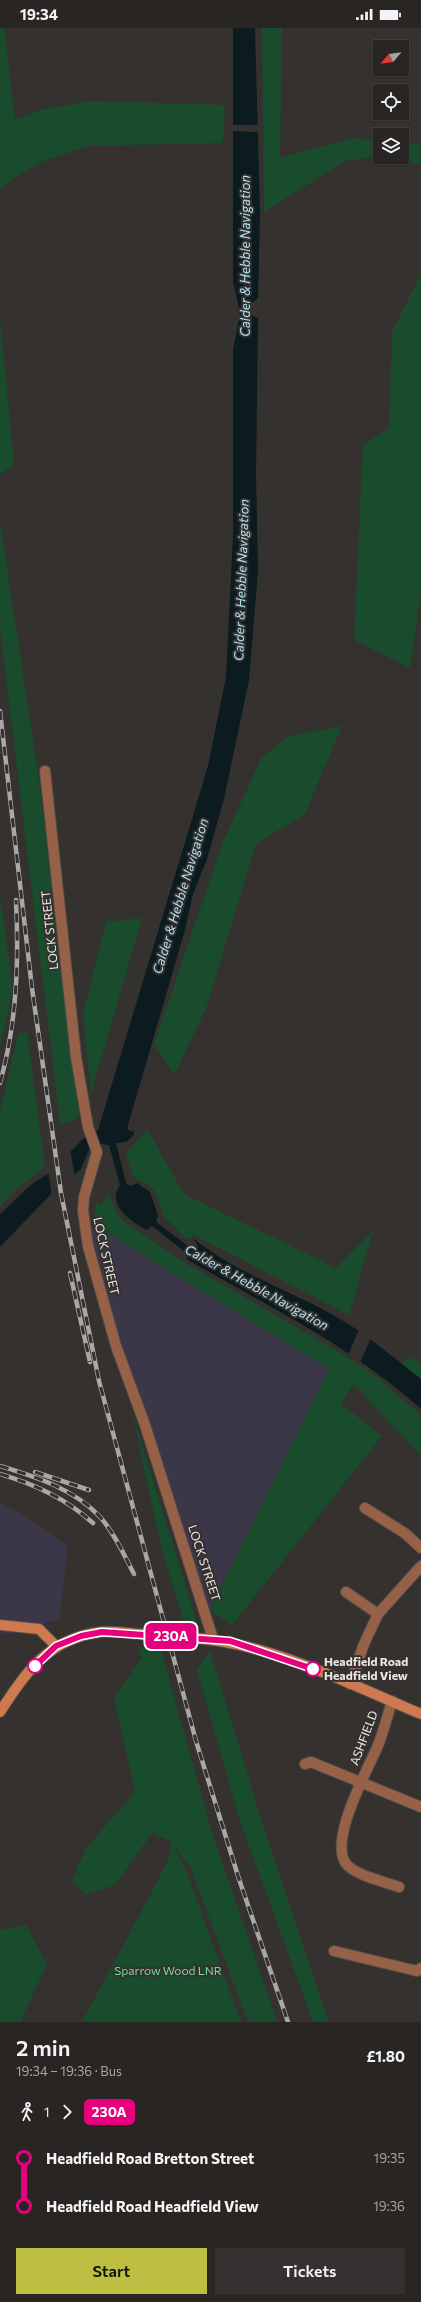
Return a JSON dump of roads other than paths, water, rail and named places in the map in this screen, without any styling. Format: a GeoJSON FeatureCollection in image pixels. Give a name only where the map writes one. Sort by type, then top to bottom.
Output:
{"type":"FeatureCollection","features":[{"type":"Feature","properties":{"kind":"street","name":"LOCK STREET"},"geometry":{"type":"LineString","coordinates":[[46,771],[76,1057],[88,1127],[96,1152],[84,1197],[83,1212],[88,1246],[113,1339],[148,1432],[213,1639]]}},
{"type":"Feature","properties":{"kind":"street"},"geometry":{"type":"LineString","coordinates":[[366,1508],[406,1534],[421,1548]]}},
{"type":"Feature","properties":{"kind":"street"},"geometry":{"type":"LineString","coordinates":[[350,1684],[364,1644],[378,1614],[421,1566]]}},
{"type":"Feature","properties":{"kind":"street"},"geometry":{"type":"LineString","coordinates":[[346,1592],[378,1614]]}},
{"type":"Feature","properties":{"kind":"street"},"geometry":{"type":"LineString","coordinates":[[0,1625],[39,1629],[56,1646]]}},
{"type":"Feature","properties":{"kind":"street"},"geometry":{"type":"LineString","coordinates":[[0,1712],[24,1676],[56,1646],[81,1636],[102,1632],[230,1641],[320,1671],[421,1714]]}},
{"type":"Feature","properties":{"kind":"street","name":"ASHFIELD"},"geometry":{"type":"LineString","coordinates":[[392,1702],[380,1742],[352,1801],[343,1831],[343,1853],[347,1865],[364,1875],[399,1886]]}},
{"type":"Feature","properties":{"kind":"street","name":"ASHFIELD"},"geometry":{"type":"LineString","coordinates":[[304,1764],[311,1762],[421,1807]]}},
{"type":"Feature","properties":{"kind":"street"},"geometry":{"type":"LineString","coordinates":[[334,1951],[417,1971],[421,1968]]}},
{"type":"Feature","properties":{"kind":"water","name":"Calder & Hebble Navigation"},"geometry":{"type":"Polygon","coordinates":[[[233,28],[255,28],[260,214],[258,298],[248,306],[251,315],[258,318],[256,474],[258,570],[249,680],[224,799],[207,859],[193,894],[185,930],[128,1125],[128,1130],[134,1132],[134,1135],[126,1142],[116,1143],[126,1183],[130,1186],[137,1183],[150,1192],[158,1216],[156,1222],[192,1249],[198,1246],[193,1238],[226,1261],[335,1316],[358,1330],[421,1379],[421,1409],[367,1366],[309,1328],[188,1260],[185,1252],[152,1226],[146,1230],[127,1217],[118,1206],[116,1199],[116,1192],[120,1185],[109,1145],[101,1144],[90,1147],[81,1169],[52,1193],[0,1247],[0,1214],[33,1183],[48,1174],[83,1139],[98,1130],[208,766],[226,677],[233,535],[233,350],[240,313],[233,281],[233,28]]]}},
{"type":"Feature","properties":{"kind":"railway"},"geometry":{"type":"LineString","coordinates":[[0,711],[32,988],[61,1193],[99,1381],[196,1741],[239,1879],[288,2022]]}},
{"type":"Feature","properties":{"kind":"railway"},"geometry":{"type":"LineString","coordinates":[[0,1083],[6,1060],[16,992],[16,900]]}},
{"type":"Feature","properties":{"kind":"railway"},"geometry":{"type":"LineString","coordinates":[[70,1273],[90,1362]]}},
{"type":"Feature","properties":{"kind":"railway"},"geometry":{"type":"LineString","coordinates":[[0,1466],[54,1485],[79,1499],[91,1508],[111,1531],[134,1574]]}},
{"type":"Feature","properties":{"kind":"railway"},"geometry":{"type":"LineString","coordinates":[[35,1472],[89,1490]]}},
{"type":"Feature","properties":{"kind":"railway"},"geometry":{"type":"LineString","coordinates":[[0,1474],[50,1493],[72,1506],[93,1523]]}},
{"type":"Feature","properties":{"kind":"place","name":"Headfield Road Headfield View"},"geometry":{"type":"Point","coordinates":[313,1669]}},
{"type":"Feature","properties":{"kind":"park label","name":"Sparrow Wood LNR"},"geometry":{"type":"Point","coordinates":[168,1971]}}]}
